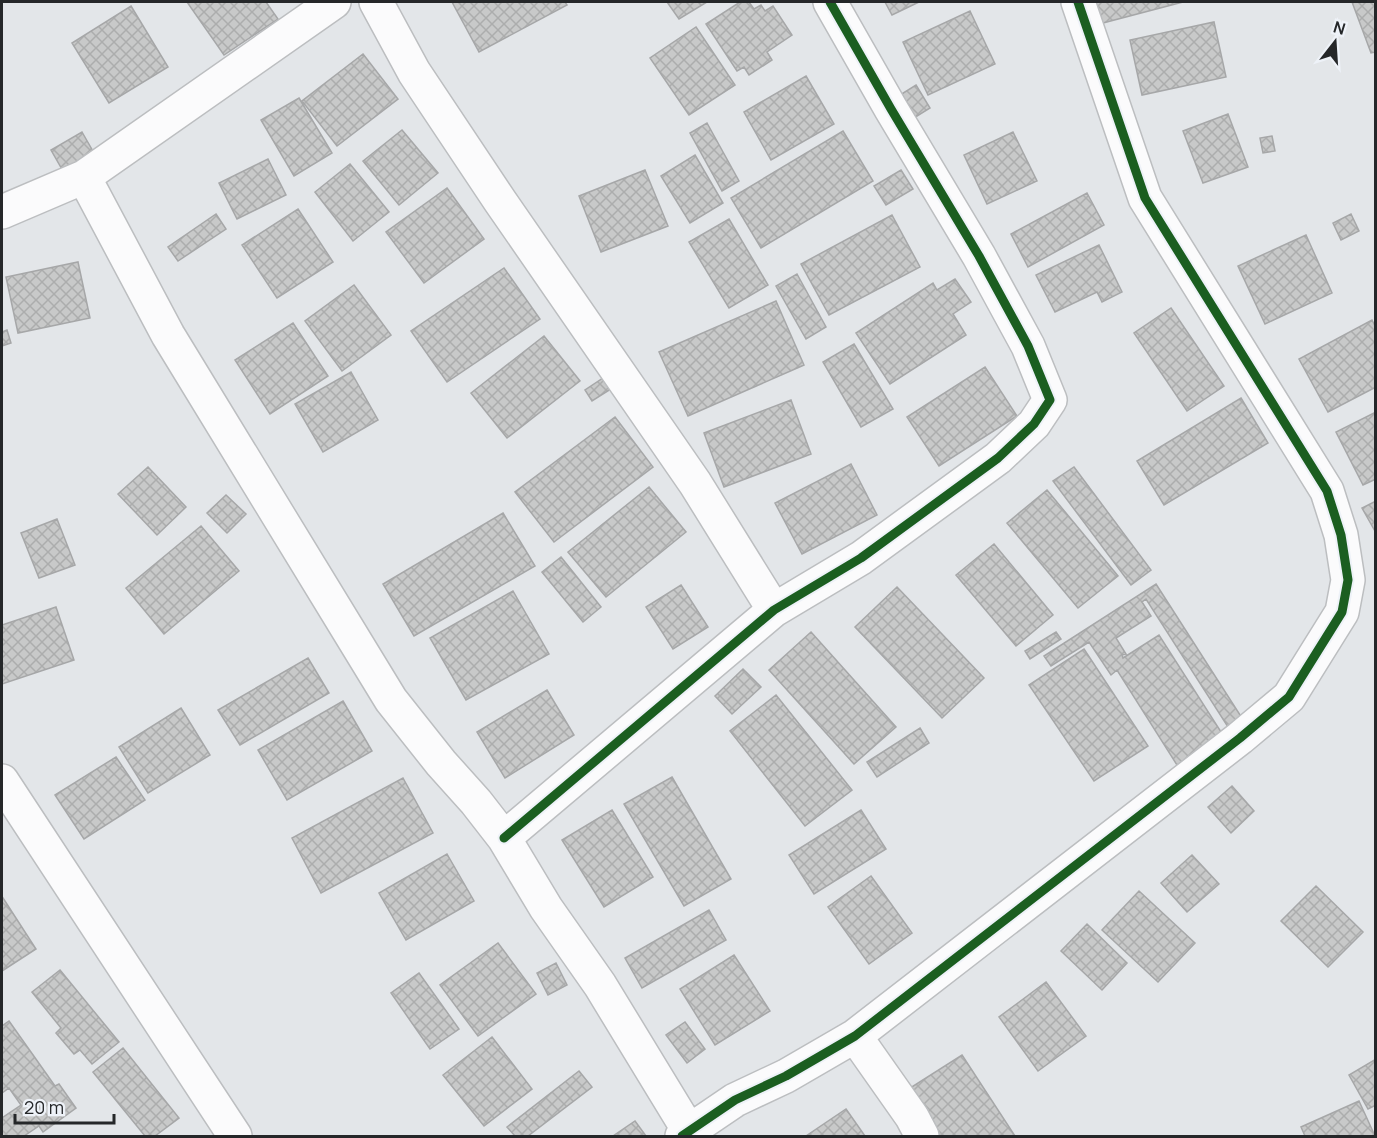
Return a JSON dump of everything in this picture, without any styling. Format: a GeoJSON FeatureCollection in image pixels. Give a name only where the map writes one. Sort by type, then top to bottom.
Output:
{"type":"FeatureCollection","features":[{"type":"Feature","properties":{"kind":"street"},"geometry":{"type":"LineString","coordinates":[[2,212],[84,177],[334,2]]}},
{"type":"Feature","properties":{"kind":"street"},"geometry":{"type":"LineString","coordinates":[[376,2],[414,72],[500,201],[695,483],[774,610]]}},
{"type":"Feature","properties":{"kind":"street"},"geometry":{"type":"LineString","coordinates":[[504,838],[774,610],[861,558],[998,458],[1034,424],[1050,400],[1028,346],[985,266],[830,2]]}},
{"type":"Feature","properties":{"kind":"street"},"geometry":{"type":"LineString","coordinates":[[84,177],[168,336],[391,700],[504,838],[546,908],[600,985],[686,1134],[735,1100],[786,1076],[855,1036],[1240,738],[1289,697],[1342,612],[1348,580],[1341,535],[1327,490],[1145,198],[1078,2]]}},
{"type":"Feature","properties":{"kind":"street"},"geometry":{"type":"LineString","coordinates":[[2,781],[235,1137]]}},
{"type":"Feature","properties":{"kind":"street"},"geometry":{"type":"LineString","coordinates":[[855,1036],[912,1118],[922,1137]]}},
{"type":"Feature","properties":{"kind":"building"},"geometry":{"type":"Polygon","coordinates":[[[187,2],[266,2],[278,19],[224,55],[187,2]]]}},
{"type":"Feature","properties":{"kind":"building"},"geometry":{"type":"Polygon","coordinates":[[[452,2],[565,2],[567,5],[479,52],[452,2]]]}},
{"type":"Feature","properties":{"kind":"building"},"geometry":{"type":"Polygon","coordinates":[[[667,2],[707,2],[679,19],[667,2]]]}},
{"type":"Feature","properties":{"kind":"building"},"geometry":{"type":"Polygon","coordinates":[[[740,2],[749,2],[754,9],[761,5],[765,11],[773,6],[792,35],[767,52],[772,60],[749,75],[744,67],[737,71],[706,24],[740,2]]]}},
{"type":"Feature","properties":{"kind":"building"},"geometry":{"type":"Polygon","coordinates":[[[885,2],[919,2],[892,15],[885,2]]]}},
{"type":"Feature","properties":{"kind":"building"},"geometry":{"type":"Polygon","coordinates":[[[1093,2],[1183,2],[1099,24],[1093,2]]]}},
{"type":"Feature","properties":{"kind":"building"},"geometry":{"type":"Polygon","coordinates":[[[1352,2],[1376,2],[1376,52],[1371,53],[1352,2]]]}},
{"type":"Feature","properties":{"kind":"building"},"geometry":{"type":"Polygon","coordinates":[[[131,6],[168,67],[109,103],[72,43],[131,6]]]}},
{"type":"Feature","properties":{"kind":"building"},"geometry":{"type":"Polygon","coordinates":[[[970,11],[995,64],[928,95],[903,42],[970,11]]]}},
{"type":"Feature","properties":{"kind":"building"},"geometry":{"type":"Polygon","coordinates":[[[1214,22],[1226,77],[1142,95],[1130,40],[1214,22]]]}},
{"type":"Feature","properties":{"kind":"building"},"geometry":{"type":"Polygon","coordinates":[[[696,27],[735,85],[689,115],[650,58],[696,27]]]}},
{"type":"Feature","properties":{"kind":"building"},"geometry":{"type":"Polygon","coordinates":[[[363,54],[398,99],[337,146],[302,101],[363,54]]]}},
{"type":"Feature","properties":{"kind":"building"},"geometry":{"type":"Polygon","coordinates":[[[806,76],[834,124],[771,160],[744,112],[806,76]]]}},
{"type":"Feature","properties":{"kind":"building"},"geometry":{"type":"Polygon","coordinates":[[[916,85],[930,108],[914,118],[900,95],[916,85]]]}},
{"type":"Feature","properties":{"kind":"building"},"geometry":{"type":"Polygon","coordinates":[[[299,98],[332,153],[294,176],[261,120],[299,98]]]}},
{"type":"Feature","properties":{"kind":"building"},"geometry":{"type":"Polygon","coordinates":[[[1228,114],[1248,167],[1203,183],[1183,131],[1228,114]]]}},
{"type":"Feature","properties":{"kind":"building"},"geometry":{"type":"Polygon","coordinates":[[[707,123],[739,181],[722,191],[690,133],[707,123]]]}},
{"type":"Feature","properties":{"kind":"building"},"geometry":{"type":"Polygon","coordinates":[[[402,130],[438,173],[399,205],[363,161],[402,130]]]}},
{"type":"Feature","properties":{"kind":"building"},"geometry":{"type":"Polygon","coordinates":[[[843,131],[873,181],[761,248],[731,198],[843,131]]]}},
{"type":"Feature","properties":{"kind":"building"},"geometry":{"type":"Polygon","coordinates":[[[82,132],[94,153],[63,171],[51,150],[82,132]]]}},
{"type":"Feature","properties":{"kind":"building"},"geometry":{"type":"Polygon","coordinates":[[[1013,132],[1037,181],[987,204],[964,155],[1013,132]]]}},
{"type":"Feature","properties":{"kind":"building"},"geometry":{"type":"Polygon","coordinates":[[[1272,136],[1275,151],[1263,153],[1260,138],[1272,136]]]}},
{"type":"Feature","properties":{"kind":"building"},"geometry":{"type":"Polygon","coordinates":[[[695,155],[723,203],[690,223],[661,176],[695,155]]]}},
{"type":"Feature","properties":{"kind":"building"},"geometry":{"type":"Polygon","coordinates":[[[268,159],[286,195],[237,219],[219,183],[268,159]]]}},
{"type":"Feature","properties":{"kind":"building"},"geometry":{"type":"Polygon","coordinates":[[[350,164],[389,212],[353,241],[315,192],[350,164]]]}},
{"type":"Feature","properties":{"kind":"building"},"geometry":{"type":"Polygon","coordinates":[[[645,170],[668,226],[601,252],[579,196],[645,170]]]}},
{"type":"Feature","properties":{"kind":"building"},"geometry":{"type":"Polygon","coordinates":[[[901,170],[913,189],[886,205],[874,186],[901,170]]]}},
{"type":"Feature","properties":{"kind":"building"},"geometry":{"type":"Polygon","coordinates":[[[447,188],[484,239],[424,283],[386,232],[447,188]]]}},
{"type":"Feature","properties":{"kind":"building"},"geometry":{"type":"Polygon","coordinates":[[[1087,193],[1104,225],[1028,267],[1011,234],[1087,193]]]}},
{"type":"Feature","properties":{"kind":"building"},"geometry":{"type":"Polygon","coordinates":[[[298,209],[333,262],[277,298],[242,245],[298,209]]]}},
{"type":"Feature","properties":{"kind":"building"},"geometry":{"type":"Polygon","coordinates":[[[216,214],[226,229],[178,261],[168,247],[216,214]]]}},
{"type":"Feature","properties":{"kind":"building"},"geometry":{"type":"Polygon","coordinates":[[[1351,214],[1359,231],[1341,240],[1333,223],[1351,214]]]}},
{"type":"Feature","properties":{"kind":"building"},"geometry":{"type":"Polygon","coordinates":[[[892,215],[920,267],[829,315],[801,264],[892,215]]]}},
{"type":"Feature","properties":{"kind":"building"},"geometry":{"type":"Polygon","coordinates":[[[729,219],[768,285],[729,308],[689,242],[729,219]]]}},
{"type":"Feature","properties":{"kind":"building"},"geometry":{"type":"Polygon","coordinates":[[[1306,235],[1332,293],[1265,324],[1238,266],[1306,235]]]}},
{"type":"Feature","properties":{"kind":"building"},"geometry":{"type":"Polygon","coordinates":[[[1099,245],[1122,292],[1102,302],[1097,292],[1055,312],[1036,275],[1099,245]]]}},
{"type":"Feature","properties":{"kind":"building"},"geometry":{"type":"Polygon","coordinates":[[[78,262],[90,318],[18,333],[6,277],[78,262]]]}},
{"type":"Feature","properties":{"kind":"building"},"geometry":{"type":"Polygon","coordinates":[[[504,268],[540,319],[447,382],[411,331],[504,268]]]}},
{"type":"Feature","properties":{"kind":"building"},"geometry":{"type":"Polygon","coordinates":[[[797,274],[826,327],[806,339],[776,286],[797,274]]]}},
{"type":"Feature","properties":{"kind":"building"},"geometry":{"type":"Polygon","coordinates":[[[955,279],[971,302],[953,314],[966,335],[890,384],[856,333],[933,283],[937,290],[955,279]]]}},
{"type":"Feature","properties":{"kind":"building"},"geometry":{"type":"Polygon","coordinates":[[[354,285],[391,335],[342,371],[305,321],[354,285]]]}},
{"type":"Feature","properties":{"kind":"building"},"geometry":{"type":"Polygon","coordinates":[[[776,301],[804,365],[688,416],[659,352],[776,301]]]}},
{"type":"Feature","properties":{"kind":"building"},"geometry":{"type":"Polygon","coordinates":[[[1171,308],[1224,386],[1187,411],[1134,333],[1171,308]]]}},
{"type":"Feature","properties":{"kind":"building"},"geometry":{"type":"Polygon","coordinates":[[[1372,320],[1376,328],[1376,387],[1328,412],[1299,359],[1372,320]]]}},
{"type":"Feature","properties":{"kind":"building"},"geometry":{"type":"Polygon","coordinates":[[[293,323],[328,376],[270,414],[235,360],[293,323]]]}},
{"type":"Feature","properties":{"kind":"building"},"geometry":{"type":"Polygon","coordinates":[[[7,330],[11,343],[2,346],[2,332],[7,330]]]}},
{"type":"Feature","properties":{"kind":"building"},"geometry":{"type":"Polygon","coordinates":[[[544,336],[580,381],[507,438],[471,393],[544,336]]]}},
{"type":"Feature","properties":{"kind":"building"},"geometry":{"type":"Polygon","coordinates":[[[854,344],[893,409],[861,427],[823,362],[854,344]]]}},
{"type":"Feature","properties":{"kind":"building"},"geometry":{"type":"Polygon","coordinates":[[[985,367],[1017,416],[939,466],[907,417],[985,367]]]}},
{"type":"Feature","properties":{"kind":"building"},"geometry":{"type":"Polygon","coordinates":[[[351,372],[378,420],[323,452],[295,404],[351,372]]]}},
{"type":"Feature","properties":{"kind":"building"},"geometry":{"type":"Polygon","coordinates":[[[606,376],[614,387],[592,401],[585,390],[606,376]]]}},
{"type":"Feature","properties":{"kind":"building"},"geometry":{"type":"Polygon","coordinates":[[[1241,398],[1268,443],[1164,505],[1137,461],[1241,398]]]}},
{"type":"Feature","properties":{"kind":"building"},"geometry":{"type":"Polygon","coordinates":[[[791,400],[811,454],[724,487],[704,433],[791,400]]]}},
{"type":"Feature","properties":{"kind":"building"},"geometry":{"type":"Polygon","coordinates":[[[1376,412],[1376,479],[1363,485],[1336,432],[1376,412]]]}},
{"type":"Feature","properties":{"kind":"building"},"geometry":{"type":"Polygon","coordinates":[[[615,417],[653,467],[554,542],[515,492],[615,417]]]}},
{"type":"Feature","properties":{"kind":"building"},"geometry":{"type":"Polygon","coordinates":[[[851,464],[877,515],[802,554],[775,503],[851,464]]]}},
{"type":"Feature","properties":{"kind":"building"},"geometry":{"type":"Polygon","coordinates":[[[148,467],[186,507],[157,535],[118,494],[148,467]]]}},
{"type":"Feature","properties":{"kind":"building"},"geometry":{"type":"Polygon","coordinates":[[[1074,467],[1151,570],[1131,585],[1053,481],[1074,467]]]}},
{"type":"Feature","properties":{"kind":"building"},"geometry":{"type":"Polygon","coordinates":[[[649,487],[686,532],[606,597],[568,552],[649,487]]]}},
{"type":"Feature","properties":{"kind":"building"},"geometry":{"type":"Polygon","coordinates":[[[1047,490],[1118,576],[1078,608],[1007,523],[1047,490]]]}},
{"type":"Feature","properties":{"kind":"building"},"geometry":{"type":"Polygon","coordinates":[[[226,495],[246,514],[227,533],[207,513],[226,495]]]}},
{"type":"Feature","properties":{"kind":"building"},"geometry":{"type":"Polygon","coordinates":[[[1376,501],[1376,533],[1362,508],[1376,501]]]}},
{"type":"Feature","properties":{"kind":"building"},"geometry":{"type":"Polygon","coordinates":[[[503,513],[535,566],[414,636],[383,584],[503,513]]]}},
{"type":"Feature","properties":{"kind":"building"},"geometry":{"type":"Polygon","coordinates":[[[57,519],[75,565],[39,578],[21,533],[57,519]]]}},
{"type":"Feature","properties":{"kind":"building"},"geometry":{"type":"Polygon","coordinates":[[[201,526],[239,571],[164,634],[126,588],[201,526]]]}},
{"type":"Feature","properties":{"kind":"building"},"geometry":{"type":"Polygon","coordinates":[[[994,544],[1053,615],[1016,646],[956,575],[994,544]]]}},
{"type":"Feature","properties":{"kind":"building"},"geometry":{"type":"Polygon","coordinates":[[[561,557],[601,607],[583,622],[542,572],[561,557]]]}},
{"type":"Feature","properties":{"kind":"building"},"geometry":{"type":"Polygon","coordinates":[[[1156,584],[1242,718],[1228,727],[1146,599],[1142,602],[1151,616],[1116,638],[1126,654],[1122,655],[1123,658],[1159,635],[1223,735],[1177,765],[1117,670],[1111,675],[1089,642],[1051,666],[1044,656],[1156,584]]]}},
{"type":"Feature","properties":{"kind":"building"},"geometry":{"type":"Polygon","coordinates":[[[681,585],[708,627],[673,649],[646,607],[681,585]]]}},
{"type":"Feature","properties":{"kind":"building"},"geometry":{"type":"Polygon","coordinates":[[[897,587],[984,678],[942,718],[855,627],[897,587]]]}},
{"type":"Feature","properties":{"kind":"building"},"geometry":{"type":"Polygon","coordinates":[[[513,591],[549,654],[466,700],[430,638],[513,591]]]}},
{"type":"Feature","properties":{"kind":"building"},"geometry":{"type":"Polygon","coordinates":[[[56,607],[74,660],[2,684],[2,625],[56,607]]]}},
{"type":"Feature","properties":{"kind":"building"},"geometry":{"type":"Polygon","coordinates":[[[811,632],[896,727],[854,764],[769,670],[811,632]]]}},
{"type":"Feature","properties":{"kind":"building"},"geometry":{"type":"Polygon","coordinates":[[[1056,632],[1061,639],[1030,659],[1025,651],[1056,632]]]}},
{"type":"Feature","properties":{"kind":"building"},"geometry":{"type":"Polygon","coordinates":[[[1084,649],[1148,746],[1094,781],[1029,685],[1084,649]]]}},
{"type":"Feature","properties":{"kind":"building"},"geometry":{"type":"Polygon","coordinates":[[[308,658],[329,693],[240,745],[218,710],[308,658]]]}},
{"type":"Feature","properties":{"kind":"building"},"geometry":{"type":"Polygon","coordinates":[[[743,669],[761,687],[732,714],[715,696],[743,669]]]}},
{"type":"Feature","properties":{"kind":"building"},"geometry":{"type":"Polygon","coordinates":[[[547,690],[574,735],[505,778],[477,732],[547,690]]]}},
{"type":"Feature","properties":{"kind":"building"},"geometry":{"type":"Polygon","coordinates":[[[776,695],[852,790],[805,826],[730,731],[776,695]]]}},
{"type":"Feature","properties":{"kind":"building"},"geometry":{"type":"Polygon","coordinates":[[[343,701],[372,751],[287,800],[258,750],[343,701]]]}},
{"type":"Feature","properties":{"kind":"building"},"geometry":{"type":"Polygon","coordinates":[[[181,708],[210,755],[148,793],[119,747],[181,708]]]}},
{"type":"Feature","properties":{"kind":"building"},"geometry":{"type":"Polygon","coordinates":[[[920,728],[929,743],[877,777],[867,762],[920,728]]]}},
{"type":"Feature","properties":{"kind":"building"},"geometry":{"type":"Polygon","coordinates":[[[116,757],[145,800],[84,839],[55,795],[116,757]]]}},
{"type":"Feature","properties":{"kind":"building"},"geometry":{"type":"Polygon","coordinates":[[[672,777],[731,879],[684,906],[624,804],[672,777]]]}},
{"type":"Feature","properties":{"kind":"building"},"geometry":{"type":"Polygon","coordinates":[[[403,778],[433,833],[321,893],[292,838],[403,778]]]}},
{"type":"Feature","properties":{"kind":"building"},"geometry":{"type":"Polygon","coordinates":[[[1232,786],[1254,811],[1231,833],[1208,807],[1232,786]]]}},
{"type":"Feature","properties":{"kind":"building"},"geometry":{"type":"Polygon","coordinates":[[[612,810],[653,877],[604,907],[562,840],[612,810]]]}},
{"type":"Feature","properties":{"kind":"building"},"geometry":{"type":"Polygon","coordinates":[[[861,810],[886,849],[814,894],[789,855],[861,810]]]}},
{"type":"Feature","properties":{"kind":"building"},"geometry":{"type":"Polygon","coordinates":[[[447,854],[474,901],[406,940],[379,893],[447,854]]]}},
{"type":"Feature","properties":{"kind":"building"},"geometry":{"type":"Polygon","coordinates":[[[1192,855],[1219,884],[1187,912],[1161,883],[1192,855]]]}},
{"type":"Feature","properties":{"kind":"building"},"geometry":{"type":"Polygon","coordinates":[[[871,876],[912,933],[869,964],[828,907],[871,876]]]}},
{"type":"Feature","properties":{"kind":"building"},"geometry":{"type":"Polygon","coordinates":[[[1316,886],[1363,932],[1328,967],[1281,921],[1316,886]]]}},
{"type":"Feature","properties":{"kind":"building"},"geometry":{"type":"Polygon","coordinates":[[[1139,891],[1195,943],[1158,982],[1102,930],[1139,891]]]}},
{"type":"Feature","properties":{"kind":"building"},"geometry":{"type":"Polygon","coordinates":[[[2,899],[36,949],[2,971],[2,899]]]}},
{"type":"Feature","properties":{"kind":"building"},"geometry":{"type":"Polygon","coordinates":[[[709,910],[726,940],[642,988],[625,958],[709,910]]]}},
{"type":"Feature","properties":{"kind":"building"},"geometry":{"type":"Polygon","coordinates":[[[1087,924],[1127,963],[1102,990],[1061,951],[1087,924]]]}},
{"type":"Feature","properties":{"kind":"building"},"geometry":{"type":"Polygon","coordinates":[[[498,943],[536,994],[478,1036],[440,985],[498,943]]]}},
{"type":"Feature","properties":{"kind":"building"},"geometry":{"type":"Polygon","coordinates":[[[734,955],[770,1011],[715,1045],[680,989],[734,955]]]}},
{"type":"Feature","properties":{"kind":"building"},"geometry":{"type":"Polygon","coordinates":[[[556,963],[567,985],[548,995],[537,973],[556,963]]]}},
{"type":"Feature","properties":{"kind":"building"},"geometry":{"type":"Polygon","coordinates":[[[60,970],[119,1042],[92,1064],[80,1050],[74,1054],[56,1033],[61,1028],[32,992],[60,970]]]}},
{"type":"Feature","properties":{"kind":"building"},"geometry":{"type":"Polygon","coordinates":[[[419,973],[459,1029],[430,1049],[391,993],[419,973]]]}},
{"type":"Feature","properties":{"kind":"building"},"geometry":{"type":"Polygon","coordinates":[[[1046,982],[1086,1036],[1038,1071],[999,1017],[1046,982]]]}},
{"type":"Feature","properties":{"kind":"building"},"geometry":{"type":"Polygon","coordinates":[[[9,1021],[55,1086],[59,1084],[76,1108],[43,1132],[39,1126],[24,1136],[2,1136],[2,1118],[21,1105],[9,1088],[2,1093],[2,1026],[9,1021]]]}},
{"type":"Feature","properties":{"kind":"building"},"geometry":{"type":"Polygon","coordinates":[[[685,1022],[705,1049],[687,1063],[666,1035],[685,1022]]]}},
{"type":"Feature","properties":{"kind":"building"},"geometry":{"type":"Polygon","coordinates":[[[492,1037],[532,1089],[484,1126],[443,1075],[492,1037]]]}},
{"type":"Feature","properties":{"kind":"building"},"geometry":{"type":"Polygon","coordinates":[[[123,1048],[179,1118],[155,1136],[145,1136],[93,1072],[123,1048]]]}},
{"type":"Feature","properties":{"kind":"building"},"geometry":{"type":"Polygon","coordinates":[[[962,1055],[1015,1136],[937,1136],[907,1090],[962,1055]]]}},
{"type":"Feature","properties":{"kind":"building"},"geometry":{"type":"Polygon","coordinates":[[[1376,1059],[1376,1105],[1368,1109],[1349,1075],[1376,1059]]]}},
{"type":"Feature","properties":{"kind":"building"},"geometry":{"type":"Polygon","coordinates":[[[579,1071],[592,1087],[528,1136],[515,1136],[507,1127],[579,1071]]]}},
{"type":"Feature","properties":{"kind":"building"},"geometry":{"type":"Polygon","coordinates":[[[1359,1101],[1375,1136],[1305,1136],[1301,1127],[1359,1101]]]}},
{"type":"Feature","properties":{"kind":"building"},"geometry":{"type":"Polygon","coordinates":[[[846,1109],[865,1136],[806,1136],[846,1109]]]}},
{"type":"Feature","properties":{"kind":"building"},"geometry":{"type":"Polygon","coordinates":[[[635,1121],[646,1136],[613,1136],[635,1121]]]}},
{"type":"Feature","properties":{"kind":"cycle path"},"geometry":{"type":"LineString","coordinates":[[504,838],[774,610],[861,558],[998,458],[1034,424],[1050,400],[1028,346],[979,256],[830,2]]}},
{"type":"Feature","properties":{"kind":"cycle path"},"geometry":{"type":"LineString","coordinates":[[682,1136],[735,1100],[786,1076],[855,1036],[1240,738],[1289,697],[1342,612],[1348,580],[1341,535],[1327,491],[1145,198],[1078,2]]}}]}
